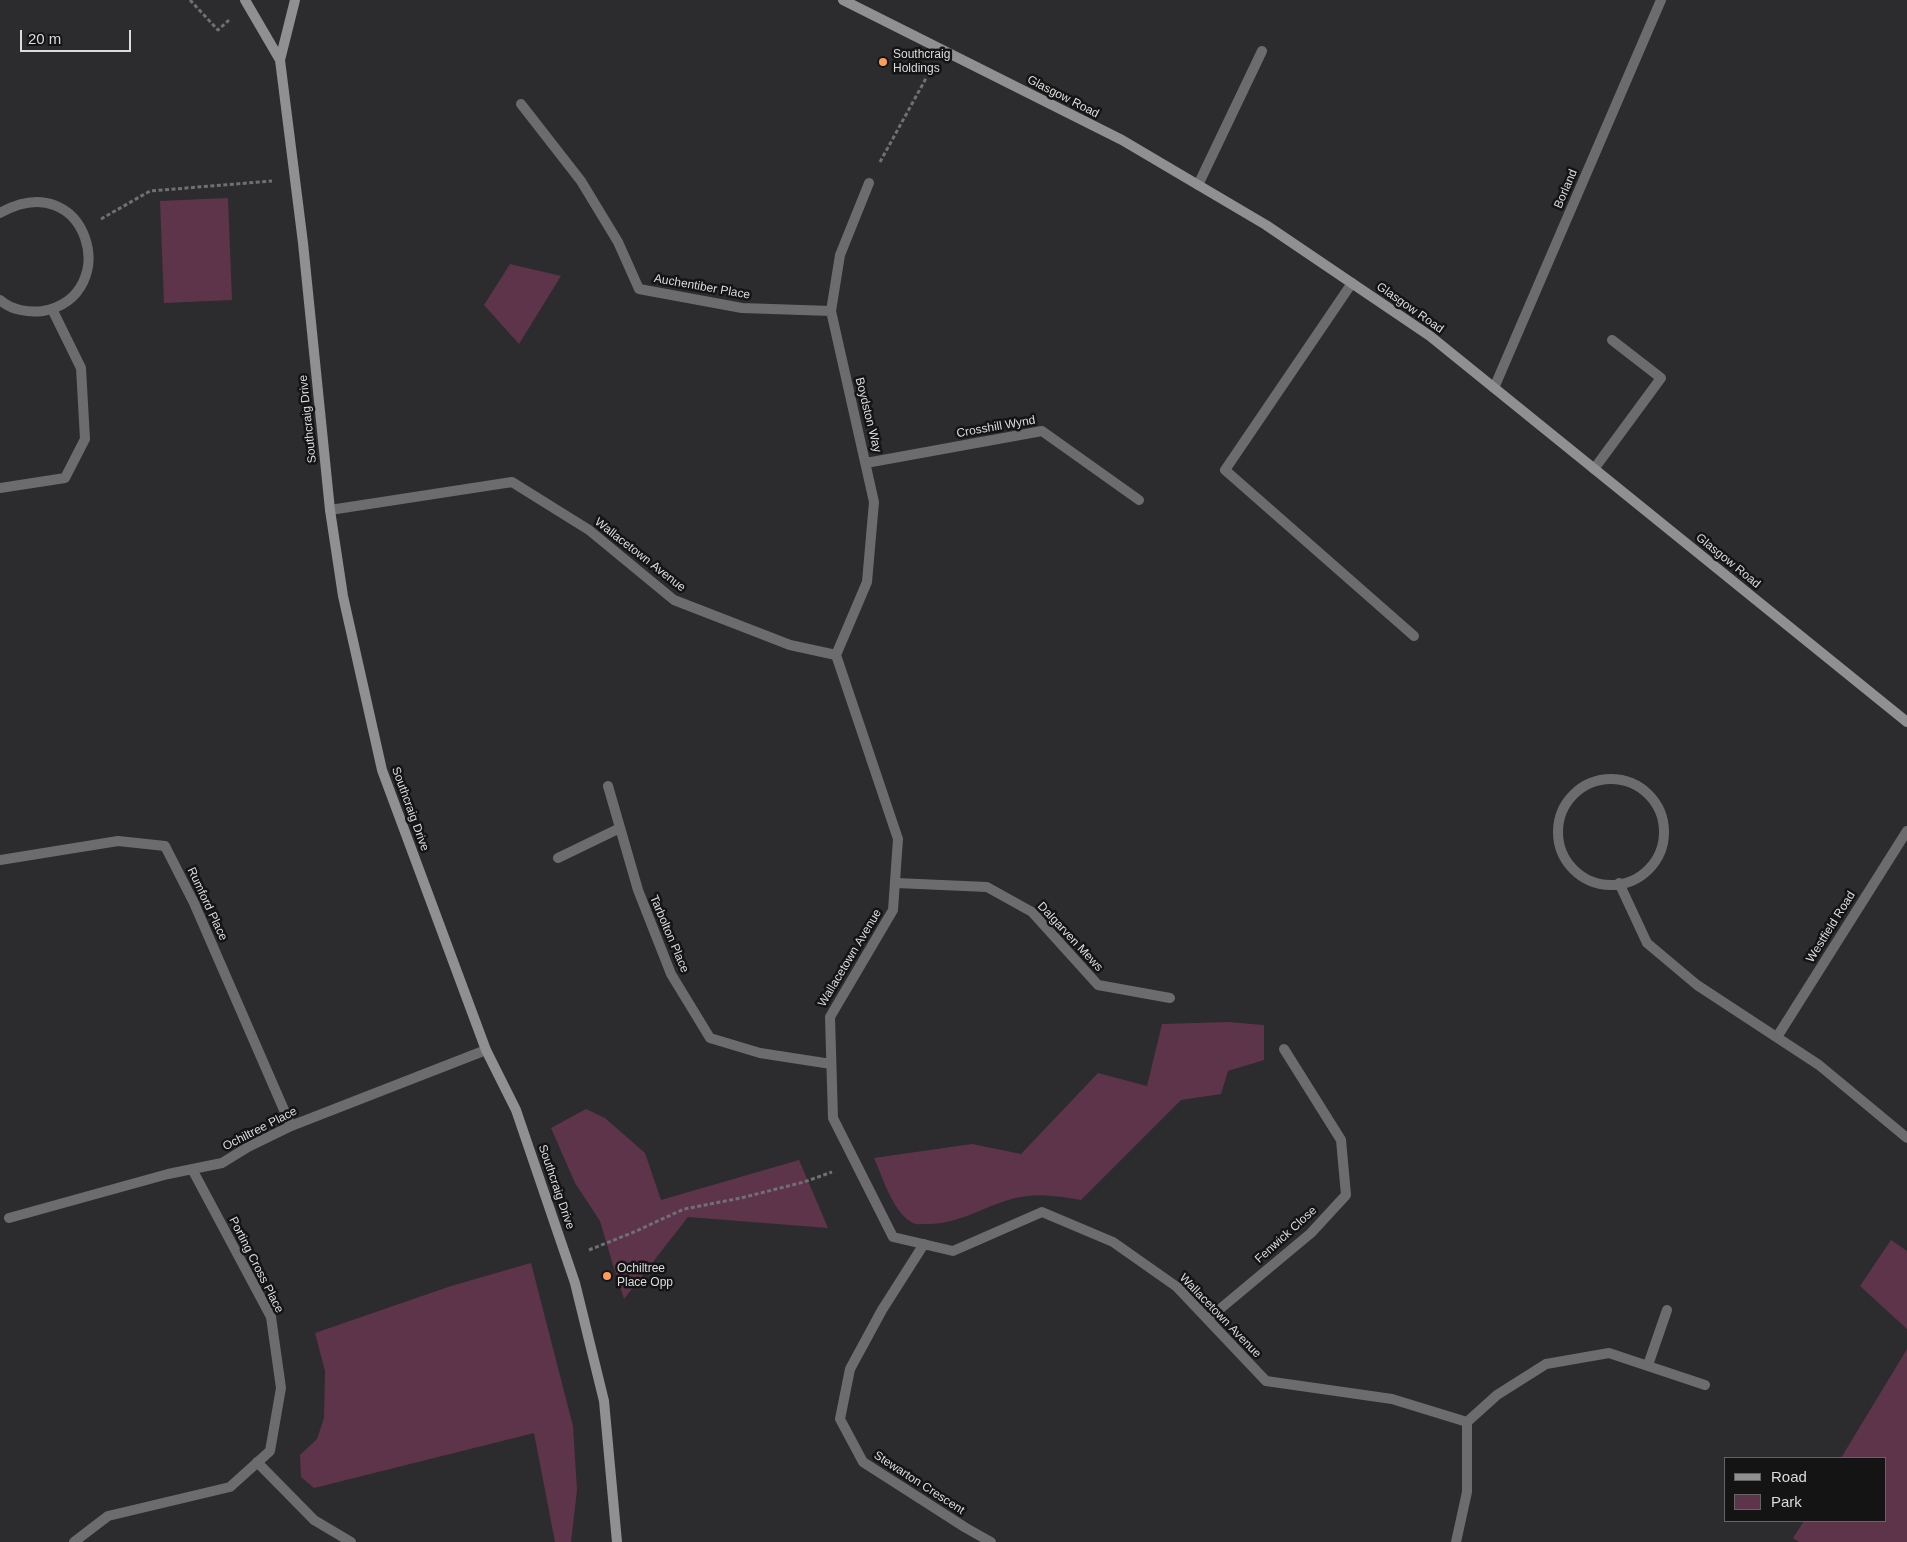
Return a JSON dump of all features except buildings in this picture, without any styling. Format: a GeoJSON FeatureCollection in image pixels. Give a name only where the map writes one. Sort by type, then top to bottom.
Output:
{"type":"FeatureCollection","features":[{"type":"Feature","properties":{"kind":"street","name":"Southcraig Drive"},"geometry":{"type":"LineString","coordinates":[[245,0],[280,60]]}},
{"type":"Feature","properties":{"kind":"street","name":"Southcraig Drive"},"geometry":{"type":"LineString","coordinates":[[295,0],[280,60],[303,243],[330,510],[343,596],[382,770],[486,1050],[516,1110],[567,1258],[604,1401],[617,1542]]}},
{"type":"Feature","properties":{"kind":"street","name":"Glasgow Road"},"geometry":{"type":"LineString","coordinates":[[842,0],[1122,140],[1266,225],[1352,283],[1430,336],[1907,722]]}},
{"type":"Feature","properties":{"kind":"street","name":"Borland"},"geometry":{"type":"LineString","coordinates":[[1494,388],[1661,0]]}},
{"type":"Feature","properties":{"kind":"street"},"geometry":{"type":"LineString","coordinates":[[1198,185],[1262,51]]}},
{"type":"Feature","properties":{"kind":"street","name":"Auchentiber Place"},"geometry":{"type":"LineString","coordinates":[[521,104],[581,181],[618,242],[639,289],[742,308],[831,311]]}},
{"type":"Feature","properties":{"kind":"street","name":"Boydston Way"},"geometry":{"type":"LineString","coordinates":[[836,654],[867,582],[874,502],[831,311],[840,255],[869,183]]}},
{"type":"Feature","properties":{"kind":"street"},"geometry":{"type":"LineString","coordinates":[[0,213],[15,204],[35,201],[54,205],[70,214],[82,230],[89,248],[88,267],[82,285],[69,300],[52,309],[36,312],[19,310],[0,300]]}},
{"type":"Feature","properties":{"kind":"street"},"geometry":{"type":"LineString","coordinates":[[1352,283],[1225,470],[1414,636]]}},
{"type":"Feature","properties":{"kind":"street"},"geometry":{"type":"LineString","coordinates":[[0,488],[65,478],[86,439],[82,368],[52,309]]}},
{"type":"Feature","properties":{"kind":"street"},"geometry":{"type":"LineString","coordinates":[[1594,468],[1661,378],[1612,340]]}},
{"type":"Feature","properties":{"kind":"street","name":"Crosshill Wynd"},"geometry":{"type":"LineString","coordinates":[[866,463],[1042,431],[1139,500]]}},
{"type":"Feature","properties":{"kind":"street","name":"Wallacetown Avenue"},"geometry":{"type":"LineString","coordinates":[[330,510],[512,482],[589,530],[674,600],[790,645],[836,654],[898,839],[894,910],[830,1017],[833,1118],[893,1237],[954,1251],[1042,1212],[1113,1242],[1177,1287],[1266,1381],[1392,1399],[1467,1422]]}},
{"type":"Feature","properties":{"kind":"street"},"geometry":{"type":"LineString","coordinates":[[1618,779],[1636,785],[1652,798],[1662,816],[1664,840],[1658,856],[1644,874],[1629,882],[1619,883],[1599,884],[1582,877],[1571,868],[1561,851],[1557,830],[1561,813],[1572,796],[1600,780],[1618,779]]}},
{"type":"Feature","properties":{"kind":"street","name":"Tarbolton Place"},"geometry":{"type":"LineString","coordinates":[[608,786],[638,890],[671,974],[710,1038],[760,1053],[831,1064]]}},
{"type":"Feature","properties":{"kind":"street"},"geometry":{"type":"LineString","coordinates":[[558,858],[620,828]]}},
{"type":"Feature","properties":{"kind":"street","name":"Westfield Road"},"geometry":{"type":"LineString","coordinates":[[1777,1037],[1907,831]]}},
{"type":"Feature","properties":{"kind":"street","name":"Rumford Place"},"geometry":{"type":"LineString","coordinates":[[0,860],[118,841],[165,846],[194,903],[291,1126]]}},
{"type":"Feature","properties":{"kind":"street","name":"Dalgarven Mews"},"geometry":{"type":"LineString","coordinates":[[896,883],[987,888],[1032,912],[1098,985],[1170,998]]}},
{"type":"Feature","properties":{"kind":"street"},"geometry":{"type":"LineString","coordinates":[[1619,883],[1647,944],[1697,985],[1819,1065],[1907,1138]]}},
{"type":"Feature","properties":{"kind":"street","name":"Fenwick Close"},"geometry":{"type":"LineString","coordinates":[[1208,1319],[1311,1233],[1346,1195],[1341,1140],[1284,1049]]}},
{"type":"Feature","properties":{"kind":"street","name":"Ochiltree Place"},"geometry":{"type":"LineString","coordinates":[[9,1218],[192,1169],[222,1163],[248,1147],[291,1126],[486,1050]]}},
{"type":"Feature","properties":{"kind":"street","name":"Porting Cross Place"},"geometry":{"type":"LineString","coordinates":[[74,1542],[108,1516],[230,1487],[270,1451],[281,1388],[271,1317],[192,1169]]}},
{"type":"Feature","properties":{"kind":"street","name":"Stewarton Crescent"},"geometry":{"type":"LineString","coordinates":[[924,1244],[882,1310],[850,1369],[840,1419],[863,1462],[991,1542]]}},
{"type":"Feature","properties":{"kind":"street"},"geometry":{"type":"LineString","coordinates":[[1648,1366],[1667,1310]]}},
{"type":"Feature","properties":{"kind":"street"},"geometry":{"type":"LineString","coordinates":[[1456,1542],[1467,1492],[1467,1422],[1497,1395],[1546,1364],[1610,1353],[1705,1385]]}},
{"type":"Feature","properties":{"kind":"street"},"geometry":{"type":"LineString","coordinates":[[257,1462],[314,1520],[351,1542]]}},
{"type":"Feature","properties":{"kind":"path"},"geometry":{"type":"LineString","coordinates":[[869,183],[942,50]]}},
{"type":"Feature","properties":{"kind":"path"},"geometry":{"type":"LineString","coordinates":[[82,230],[150,191],[295,179]]}},
{"type":"Feature","properties":{"kind":"path"},"geometry":{"type":"LineString","coordinates":[[567,1258],[634,1232],[684,1209],[741,1198],[804,1182],[855,1163]]}},
{"type":"Feature","properties":{"kind":"green space"},"geometry":{"type":"Polygon","coordinates":[[[228,198],[232,300],[164,303],[160,201],[228,198]]]}},
{"type":"Feature","properties":{"kind":"green space"},"geometry":{"type":"Polygon","coordinates":[[[510,264],[561,276],[519,344],[484,305],[510,264]]]}},
{"type":"Feature","properties":{"kind":"green space"},"geometry":{"type":"Polygon","coordinates":[[[1228,1022],[1264,1025],[1264,1060],[1228,1071],[1221,1094],[1181,1100],[1081,1200],[1048,1196],[1027,1196],[1001,1202],[951,1221],[938,1224],[914,1224],[900,1211],[889,1194],[874,1158],[972,1144],[1021,1154],[1098,1073],[1147,1086],[1162,1024],[1228,1022]]]}},
{"type":"Feature","properties":{"kind":"green space"},"geometry":{"type":"Polygon","coordinates":[[[586,1109],[605,1118],[645,1153],[661,1200],[799,1160],[828,1228],[688,1217],[624,1299],[600,1221],[575,1183],[551,1128],[586,1109]]]}},
{"type":"Feature","properties":{"kind":"green space"},"geometry":{"type":"Polygon","coordinates":[[[1891,1240],[1907,1251],[1907,1329],[1860,1286],[1891,1240]]]}},
{"type":"Feature","properties":{"kind":"green space"},"geometry":{"type":"Polygon","coordinates":[[[531,1263],[573,1426],[577,1490],[571,1542],[555,1542],[534,1433],[314,1488],[301,1477],[300,1455],[317,1439],[324,1418],[325,1371],[315,1333],[451,1286],[531,1263]]]}},
{"type":"Feature","properties":{"kind":"green space"},"geometry":{"type":"Polygon","coordinates":[[[1907,1349],[1907,1542],[1799,1542],[1793,1538],[1803,1522],[1887,1522],[1887,1457],[1842,1457],[1907,1349]]]}},
{"type":"Feature","properties":{"kind":"place","name":"Southcraig Holdings"},"geometry":{"type":"Point","coordinates":[883,62]}},
{"type":"Feature","properties":{"kind":"place","name":"Ochiltree Place Opp"},"geometry":{"type":"Point","coordinates":[607,1276]}}]}
